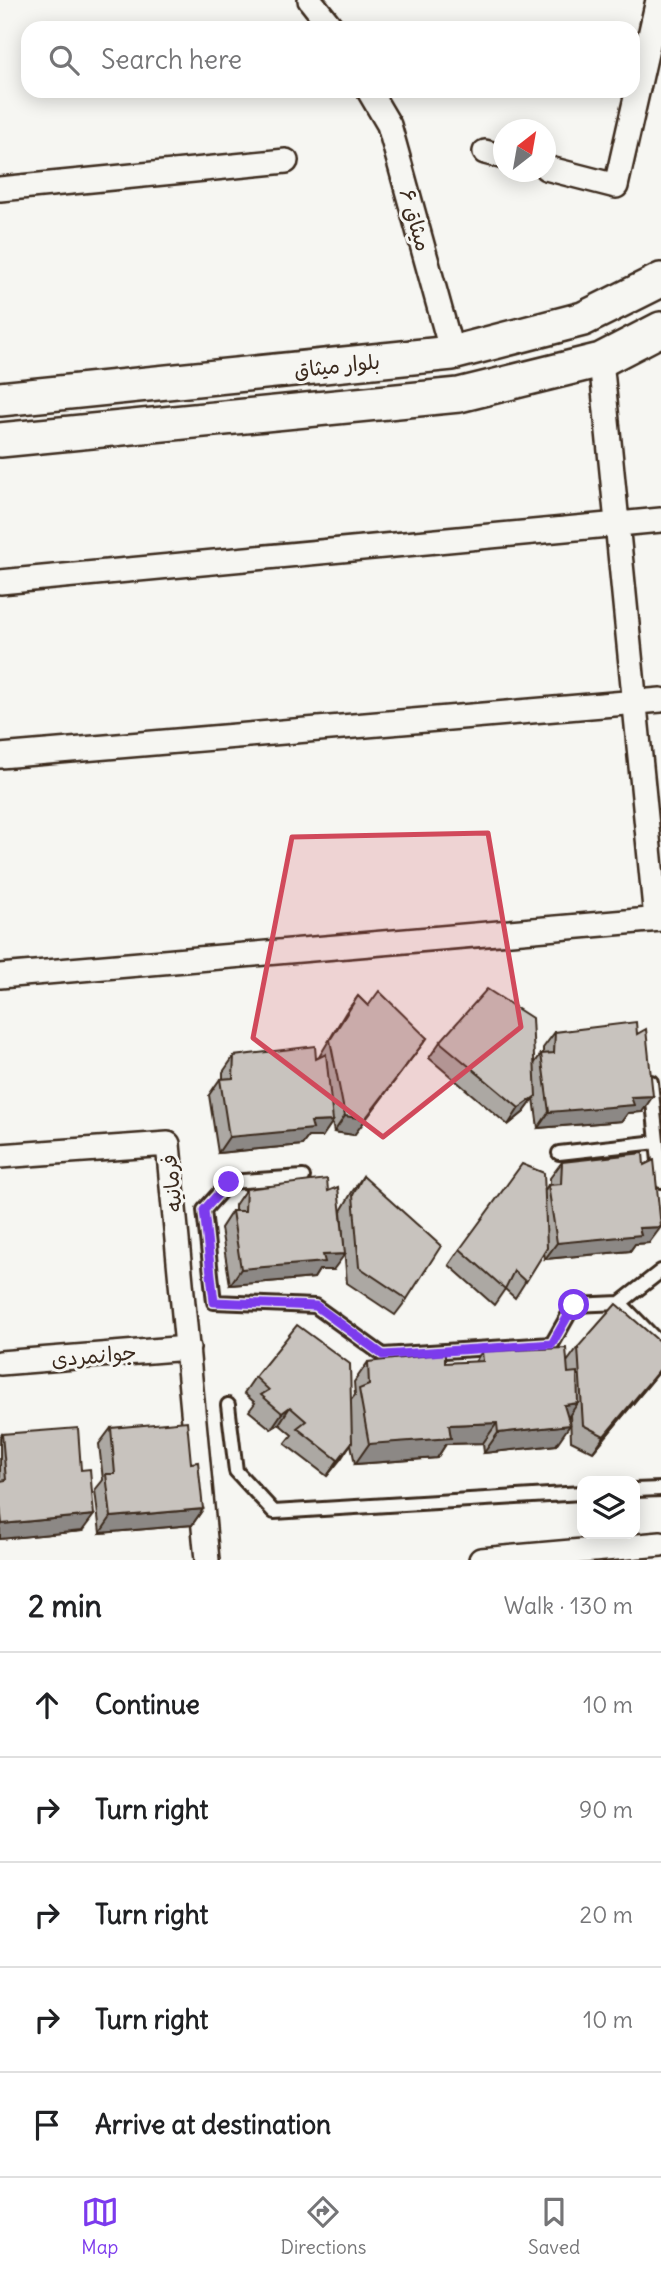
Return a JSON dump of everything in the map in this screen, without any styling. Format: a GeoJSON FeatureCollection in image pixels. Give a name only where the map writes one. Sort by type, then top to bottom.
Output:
{"type":"FeatureCollection","features":[{"type":"Feature","properties":{"kind":"street"},"geometry":{"type":"LineString","coordinates":[[310,0],[326,21]]}},
{"type":"Feature","properties":{"kind":"street"},"geometry":{"type":"LineString","coordinates":[[640,80],[658,0]]}},
{"type":"Feature","properties":{"kind":"street","name":"میثاق ۶"},"geometry":{"type":"LineString","coordinates":[[373,98],[389,125],[452,353]]}},
{"type":"Feature","properties":{"kind":"street"},"geometry":{"type":"LineString","coordinates":[[556,171],[616,186],[636,98]]}},
{"type":"Feature","properties":{"kind":"street"},"geometry":{"type":"LineString","coordinates":[[0,189],[286,161]]}},
{"type":"Feature","properties":{"kind":"street","name":"بلوار میثاق"},"geometry":{"type":"LineString","coordinates":[[0,399],[452,353],[583,319],[661,280]]}},
{"type":"Feature","properties":{"kind":"street","name":"بلوار میثاق"},"geometry":{"type":"LineString","coordinates":[[0,440],[459,395],[601,360],[661,329]]}},
{"type":"Feature","properties":{"kind":"street"},"geometry":{"type":"LineString","coordinates":[[0,976],[659,919],[634,703],[601,360]]}},
{"type":"Feature","properties":{"kind":"street"},"geometry":{"type":"LineString","coordinates":[[163,384],[168,424]]}},
{"type":"Feature","properties":{"kind":"street"},"geometry":{"type":"LineString","coordinates":[[0,582],[661,520]]}},
{"type":"Feature","properties":{"kind":"street"},"geometry":{"type":"LineString","coordinates":[[0,757],[661,700]]}},
{"type":"Feature","properties":{"kind":"street","name":"فرمانیه"},"geometry":{"type":"LineString","coordinates":[[0,1156],[168,1144],[188,1348]]}},
{"type":"Feature","properties":{"kind":"street"},"geometry":{"type":"LineString","coordinates":[[188,1348],[207,1560]]}},
{"type":"Feature","properties":{"kind":"street","name":"جوانمردی"},"geometry":{"type":"LineString","coordinates":[[0,1363],[188,1348]]}},
{"type":"Feature","properties":{"kind":"street"},"geometry":{"type":"LineString","coordinates":[[481,1560],[661,1544]]}},
{"type":"Feature","properties":{"kind":"lane"},"geometry":{"type":"LineString","coordinates":[[650,1065],[661,1181]]}},
{"type":"Feature","properties":{"kind":"lane"},"geometry":{"type":"LineString","coordinates":[[559,1153],[657,1142]]}},
{"type":"Feature","properties":{"kind":"lane"},"geometry":{"type":"LineString","coordinates":[[303,1177],[229,1182],[204,1210],[214,1302],[316,1306],[383,1355],[552,1344],[574,1305],[620,1303],[661,1271]]}},
{"type":"Feature","properties":{"kind":"lane"},"geometry":{"type":"LineString","coordinates":[[620,1303],[661,1345]]}},
{"type":"Feature","properties":{"kind":"lane"},"geometry":{"type":"LineString","coordinates":[[228,1405],[236,1471],[274,1512],[577,1493]]}},
{"type":"Feature","properties":{"kind":"lane"},"geometry":{"type":"LineString","coordinates":[[640,1490],[661,1489]]}},
{"type":"Feature","properties":{"kind":"highlighted area"},"geometry":{"type":"Polygon","coordinates":[[[488,833],[521,1027],[383,1137],[253,1038],[292,837],[488,833]]]}},
{"type":"Feature","properties":{"kind":"building"},"geometry":{"type":"Polygon","coordinates":[[[487,989],[532,1018],[536,1096],[519,1108],[440,1042],[487,989]]]}},
{"type":"Feature","properties":{"kind":"building"},"geometry":{"type":"Polygon","coordinates":[[[379,991],[427,1038],[365,1119],[345,1116],[330,1040],[358,996],[368,1006],[379,991]]]}},
{"type":"Feature","properties":{"kind":"building"},"geometry":{"type":"Polygon","coordinates":[[[636,1022],[637,1034],[646,1029],[653,1096],[631,1097],[634,1105],[549,1112],[541,1054],[554,1053],[555,1032],[636,1022]]]}},
{"type":"Feature","properties":{"kind":"building"},"geometry":{"type":"Polygon","coordinates":[[[315,1046],[316,1059],[326,1054],[333,1121],[311,1122],[313,1129],[229,1137],[220,1079],[233,1078],[234,1056],[315,1046]]]}},
{"type":"Feature","properties":{"kind":"building"},"geometry":{"type":"Polygon","coordinates":[[[643,1153],[644,1165],[654,1160],[661,1227],[639,1228],[641,1235],[557,1243],[548,1185],[561,1184],[562,1162],[643,1153]]]}},
{"type":"Feature","properties":{"kind":"building"},"geometry":{"type":"Polygon","coordinates":[[[522,1164],[544,1173],[547,1248],[526,1282],[514,1271],[505,1289],[460,1249],[522,1164]]]}},
{"type":"Feature","properties":{"kind":"building"},"geometry":{"type":"Polygon","coordinates":[[[363,1176],[441,1246],[407,1299],[359,1267],[353,1195],[363,1176]]]}},
{"type":"Feature","properties":{"kind":"building"},"geometry":{"type":"Polygon","coordinates":[[[327,1179],[328,1191],[338,1187],[345,1254],[323,1255],[325,1262],[241,1269],[232,1211],[245,1211],[246,1189],[327,1179]]]}},
{"type":"Feature","properties":{"kind":"building"},"geometry":{"type":"Polygon","coordinates":[[[616,1304],[661,1343],[661,1368],[604,1436],[583,1425],[578,1347],[616,1304]]]}},
{"type":"Feature","properties":{"kind":"building"},"geometry":{"type":"Polygon","coordinates":[[[297,1325],[350,1364],[352,1442],[338,1460],[297,1428],[306,1421],[290,1407],[282,1413],[261,1395],[269,1390],[255,1377],[297,1325]]]}},
{"type":"Feature","properties":{"kind":"building"},"geometry":{"type":"Polygon","coordinates":[[[566,1348],[568,1373],[577,1372],[578,1403],[564,1405],[570,1425],[498,1433],[497,1423],[449,1425],[451,1438],[369,1444],[359,1389],[369,1385],[368,1362],[445,1353],[445,1363],[483,1361],[482,1351],[566,1348]]]}},
{"type":"Feature","properties":{"kind":"building"},"geometry":{"type":"Polygon","coordinates":[[[187,1421],[191,1463],[198,1462],[203,1509],[111,1517],[106,1474],[115,1474],[111,1428],[187,1421]]]}},
{"type":"Feature","properties":{"kind":"building"},"geometry":{"type":"Polygon","coordinates":[[[78,1428],[81,1470],[90,1469],[94,1515],[2,1524],[0,1481],[6,1480],[2,1434],[78,1428]]]}},
{"type":"Feature","properties":{"kind":"route"},"geometry":{"type":"LineString","coordinates":[[229,1182],[204,1210],[214,1302],[316,1306],[383,1355],[552,1344],[574,1305]]}}]}
